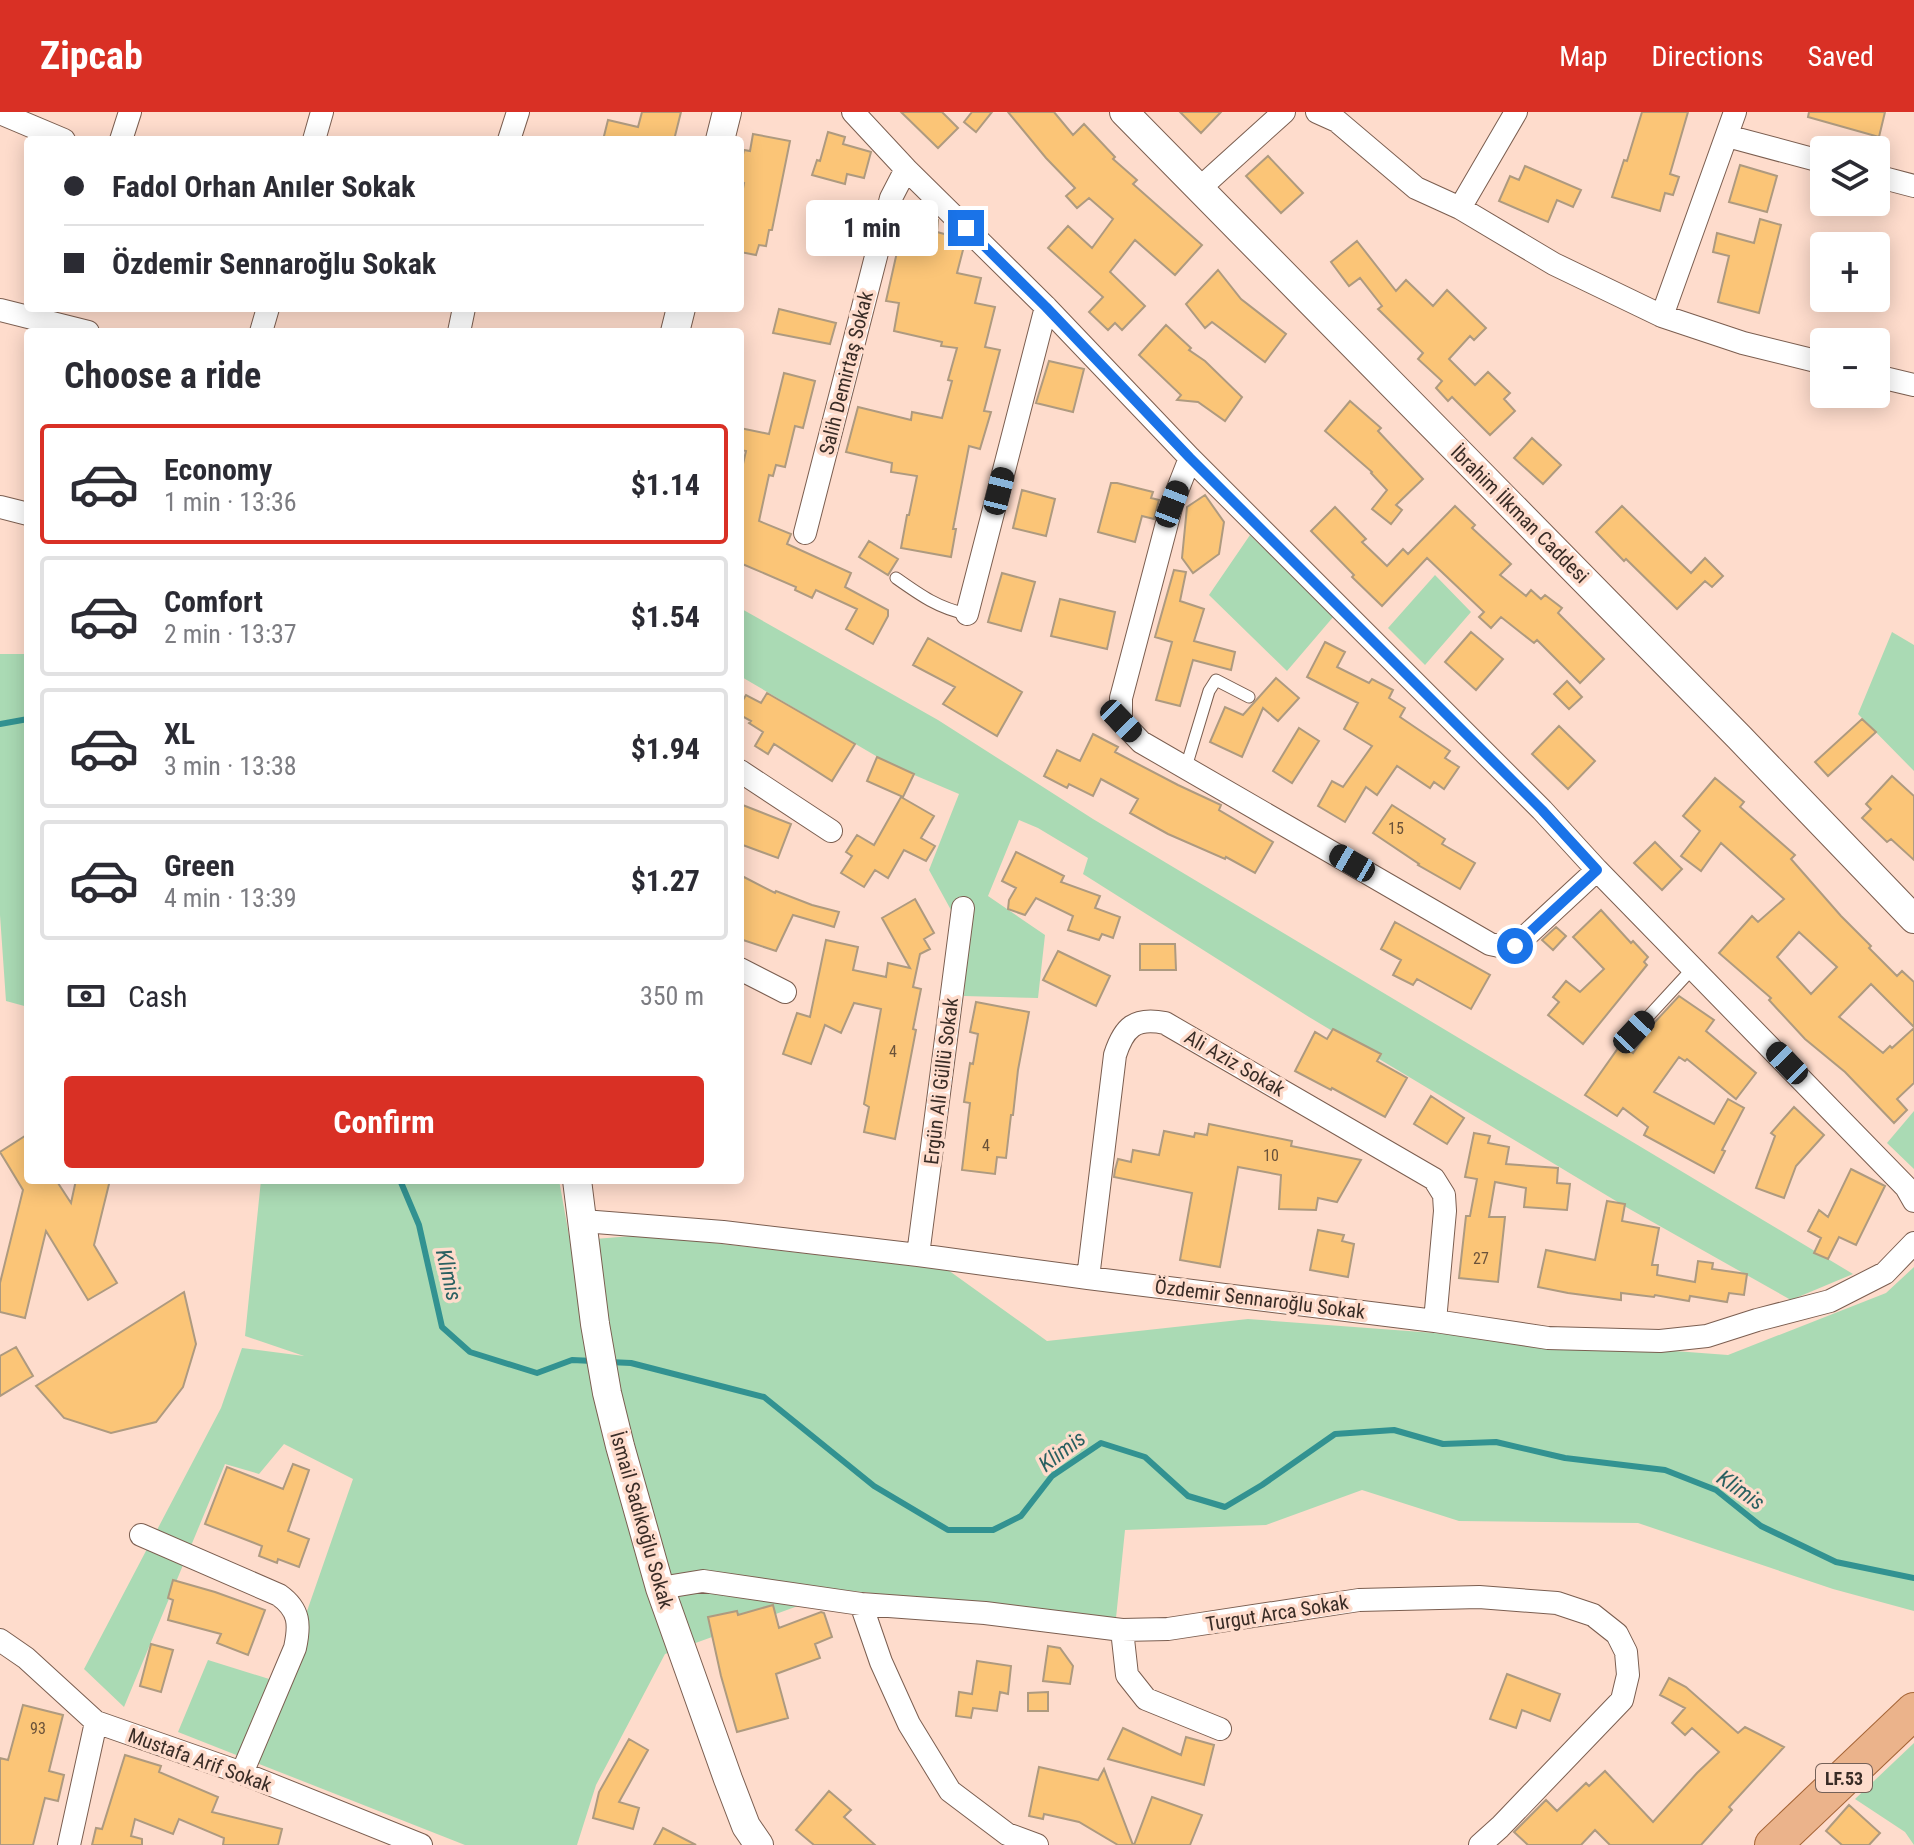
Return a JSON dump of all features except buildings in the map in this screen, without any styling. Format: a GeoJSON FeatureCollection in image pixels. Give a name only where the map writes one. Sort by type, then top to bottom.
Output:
{"type":"FeatureCollection","features":[{"type":"Feature","properties":{"kind":"main road","name":"LF.53"},"geometry":{"type":"LineString","coordinates":[[1773,1845],[1914,1711]]}},
{"type":"Feature","properties":{"kind":"street"},"geometry":{"type":"LineString","coordinates":[[122,136],[130,112]]}},
{"type":"Feature","properties":{"kind":"street"},"geometry":{"type":"LineString","coordinates":[[315,136],[322,112]]}},
{"type":"Feature","properties":{"kind":"street"},"geometry":{"type":"LineString","coordinates":[[510,136],[518,112]]}},
{"type":"Feature","properties":{"kind":"street"},"geometry":{"type":"LineString","coordinates":[[721,136],[727,112]]}},
{"type":"Feature","properties":{"kind":"street"},"geometry":{"type":"LineString","coordinates":[[853,112],[1190,458],[1542,810],[1906,1187],[1914,1201]]}},
{"type":"Feature","properties":{"kind":"street","name":"İbrahim İlkman Caddesi"},"geometry":{"type":"LineString","coordinates":[[1124,112],[1914,919]]}},
{"type":"Feature","properties":{"kind":"street"},"geometry":{"type":"LineString","coordinates":[[1200,188],[1284,112]]}},
{"type":"Feature","properties":{"kind":"street"},"geometry":{"type":"LineString","coordinates":[[1317,112],[1337,121],[1416,188],[1460,208],[1554,264],[1662,316],[1743,343],[1810,360]]}},
{"type":"Feature","properties":{"kind":"street"},"geometry":{"type":"LineString","coordinates":[[1460,208],[1516,112]]}},
{"type":"Feature","properties":{"kind":"street"},"geometry":{"type":"LineString","coordinates":[[1662,316],[1735,112]]}},
{"type":"Feature","properties":{"kind":"street"},"geometry":{"type":"LineString","coordinates":[[0,113],[55,136]]}},
{"type":"Feature","properties":{"kind":"street"},"geometry":{"type":"LineString","coordinates":[[1727,136],[1810,158]]}},
{"type":"Feature","properties":{"kind":"street","name":"Salih Demirtaş Sokak"},"geometry":{"type":"LineString","coordinates":[[805,533],[891,198],[906,169]]}},
{"type":"Feature","properties":{"kind":"street"},"geometry":{"type":"LineString","coordinates":[[1890,180],[1914,186]]}},
{"type":"Feature","properties":{"kind":"street"},"geometry":{"type":"LineString","coordinates":[[967,614],[1046,307]]}},
{"type":"Feature","properties":{"kind":"street"},"geometry":{"type":"LineString","coordinates":[[0,310],[78,322]]}},
{"type":"Feature","properties":{"kind":"street"},"geometry":{"type":"LineString","coordinates":[[1890,379],[1914,385]]}},
{"type":"Feature","properties":{"kind":"street"},"geometry":{"type":"LineString","coordinates":[[1190,458],[1172,504],[1121,698],[1121,721],[1141,742],[1490,944],[1515,946],[1597,870]]}},
{"type":"Feature","properties":{"kind":"street"},"geometry":{"type":"LineString","coordinates":[[0,507],[24,513]]}},
{"type":"Feature","properties":{"kind":"street"},"geometry":{"type":"LineString","coordinates":[[744,774],[831,831]]}},
{"type":"Feature","properties":{"kind":"street","name":"Ergün Ali Güllü Sokak"},"geometry":{"type":"LineString","coordinates":[[918,1255],[963,908]]}},
{"type":"Feature","properties":{"kind":"street"},"geometry":{"type":"LineString","coordinates":[[744,971],[785,992]]}},
{"type":"Feature","properties":{"kind":"street","name":"Ali Aziz Sokak"},"geometry":{"type":"LineString","coordinates":[[1088,1278],[1115,1055],[1120,1039],[1128,1030],[1148,1020],[1165,1023],[1434,1179],[1444,1195],[1445,1211],[1435,1321]]}},
{"type":"Feature","properties":{"kind":"street","name":"İsmail Sadıkoğlu Sokak"},"geometry":{"type":"LineString","coordinates":[[578,1184],[607,1393],[660,1588],[746,1826],[759,1845]]}},
{"type":"Feature","properties":{"kind":"street","name":"Özdemir Sennaroğlu Sokak"},"geometry":{"type":"LineString","coordinates":[[583,1221],[723,1232],[918,1255],[1548,1338],[1660,1341],[1707,1336],[1830,1301],[1885,1273],[1914,1243]]}},
{"type":"Feature","properties":{"kind":"street"},"geometry":{"type":"LineString","coordinates":[[141,1535],[279,1595],[294,1609],[298,1628],[295,1648],[242,1773]]}},
{"type":"Feature","properties":{"kind":"street","name":"Turgut Arca Sokak"},"geometry":{"type":"LineString","coordinates":[[660,1588],[703,1581],[861,1604],[985,1613],[1122,1630],[1168,1629],[1359,1600],[1479,1597],[1557,1603],[1593,1615],[1617,1634],[1626,1652],[1628,1675],[1622,1700],[1480,1845]]}},
{"type":"Feature","properties":{"kind":"street"},"geometry":{"type":"LineString","coordinates":[[861,1604],[881,1662],[909,1724],[950,1791],[1007,1834],[1037,1845]]}},
{"type":"Feature","properties":{"kind":"street"},"geometry":{"type":"LineString","coordinates":[[1122,1630],[1127,1675],[1146,1699],[1220,1729]]}},
{"type":"Feature","properties":{"kind":"street","name":"Mustafa Arif Sokak"},"geometry":{"type":"LineString","coordinates":[[0,1640],[26,1658],[96,1722],[242,1773],[421,1845]]}},
{"type":"Feature","properties":{"kind":"street"},"geometry":{"type":"LineString","coordinates":[[69,1845],[96,1722]]}},
{"type":"Feature","properties":{"kind":"lane"},"geometry":{"type":"LineString","coordinates":[[896,578],[929,601],[967,614]]}},
{"type":"Feature","properties":{"kind":"lane"},"geometry":{"type":"LineString","coordinates":[[1186,767],[1209,691],[1216,680],[1249,697]]}},
{"type":"Feature","properties":{"kind":"lane"},"geometry":{"type":"LineString","coordinates":[[1634,1032],[1693,968]]}},
{"type":"Feature","properties":{"kind":"green space"},"geometry":{"type":"Polygon","coordinates":[[[1250,535],[1334,616],[1287,671],[1209,595],[1250,535]]]}},
{"type":"Feature","properties":{"kind":"green space"},"geometry":{"type":"Polygon","coordinates":[[[1435,575],[1471,612],[1425,665],[1388,628],[1435,575]]]}},
{"type":"Feature","properties":{"kind":"green space"},"geometry":{"type":"Polygon","coordinates":[[[744,610],[938,720],[1093,819],[1853,1274],[1791,1300],[1626,1207],[1309,1017],[1083,874],[1088,858],[1019,820],[988,896],[1045,935],[1038,998],[964,996],[968,941],[929,870],[959,794],[893,766],[744,678],[744,610]]]}},
{"type":"Feature","properties":{"kind":"green space"},"geometry":{"type":"Polygon","coordinates":[[[1892,632],[1914,645],[1914,771],[1858,714],[1892,632]]]}},
{"type":"Feature","properties":{"kind":"green space"},"geometry":{"type":"Polygon","coordinates":[[[0,654],[24,654],[24,1006],[6,1001],[0,915],[0,654]]]}},
{"type":"Feature","properties":{"kind":"green space"},"geometry":{"type":"Polygon","coordinates":[[[1914,1111],[1914,1169],[1887,1143],[1914,1111]]]}},
{"type":"Feature","properties":{"kind":"green space"},"geometry":{"type":"Polygon","coordinates":[[[261,1184],[560,1184],[570,1241],[644,1235],[948,1270],[1047,1341],[1248,1319],[1728,1355],[1886,1293],[1914,1267],[1914,1611],[1833,1589],[1638,1523],[1459,1521],[1362,1490],[1266,1525],[1125,1530],[1116,1618],[842,1590],[665,1654],[596,1785],[577,1845],[465,1845],[178,1732],[208,1660],[282,1683],[353,1479],[284,1444],[259,1474],[225,1464],[124,1707],[84,1669],[221,1408],[242,1348],[304,1356],[245,1336],[261,1184]]]}},
{"type":"Feature","properties":{"kind":"green space"},"geometry":{"type":"Polygon","coordinates":[[[1914,1743],[1914,1845],[1905,1832],[1855,1799],[1914,1743]]]}},
{"type":"Feature","properties":{"kind":"waterway","name":"Klimis"},"geometry":{"type":"LineString","coordinates":[[0,724],[24,720]]}},
{"type":"Feature","properties":{"kind":"waterway","name":"Klimis"},"geometry":{"type":"LineString","coordinates":[[402,1184],[419,1225],[442,1327],[470,1352],[537,1373],[572,1360],[593,1361]]}},
{"type":"Feature","properties":{"kind":"waterway","name":"Klimis"},"geometry":{"type":"LineString","coordinates":[[609,1362],[631,1363],[764,1397],[874,1486],[948,1530],[993,1530],[1021,1516],[1052,1476],[1101,1443],[1145,1457],[1188,1496],[1225,1507],[1335,1434],[1394,1430],[1443,1444],[1496,1442],[1565,1458],[1665,1470],[1716,1490],[1761,1526],[1836,1562],[1914,1578]]}},
{"type":"Feature","properties":{"kind":"route"},"geometry":{"type":"LineString","coordinates":[[966,228],[1190,458],[1542,810],[1597,870],[1515,946]]}}]}
